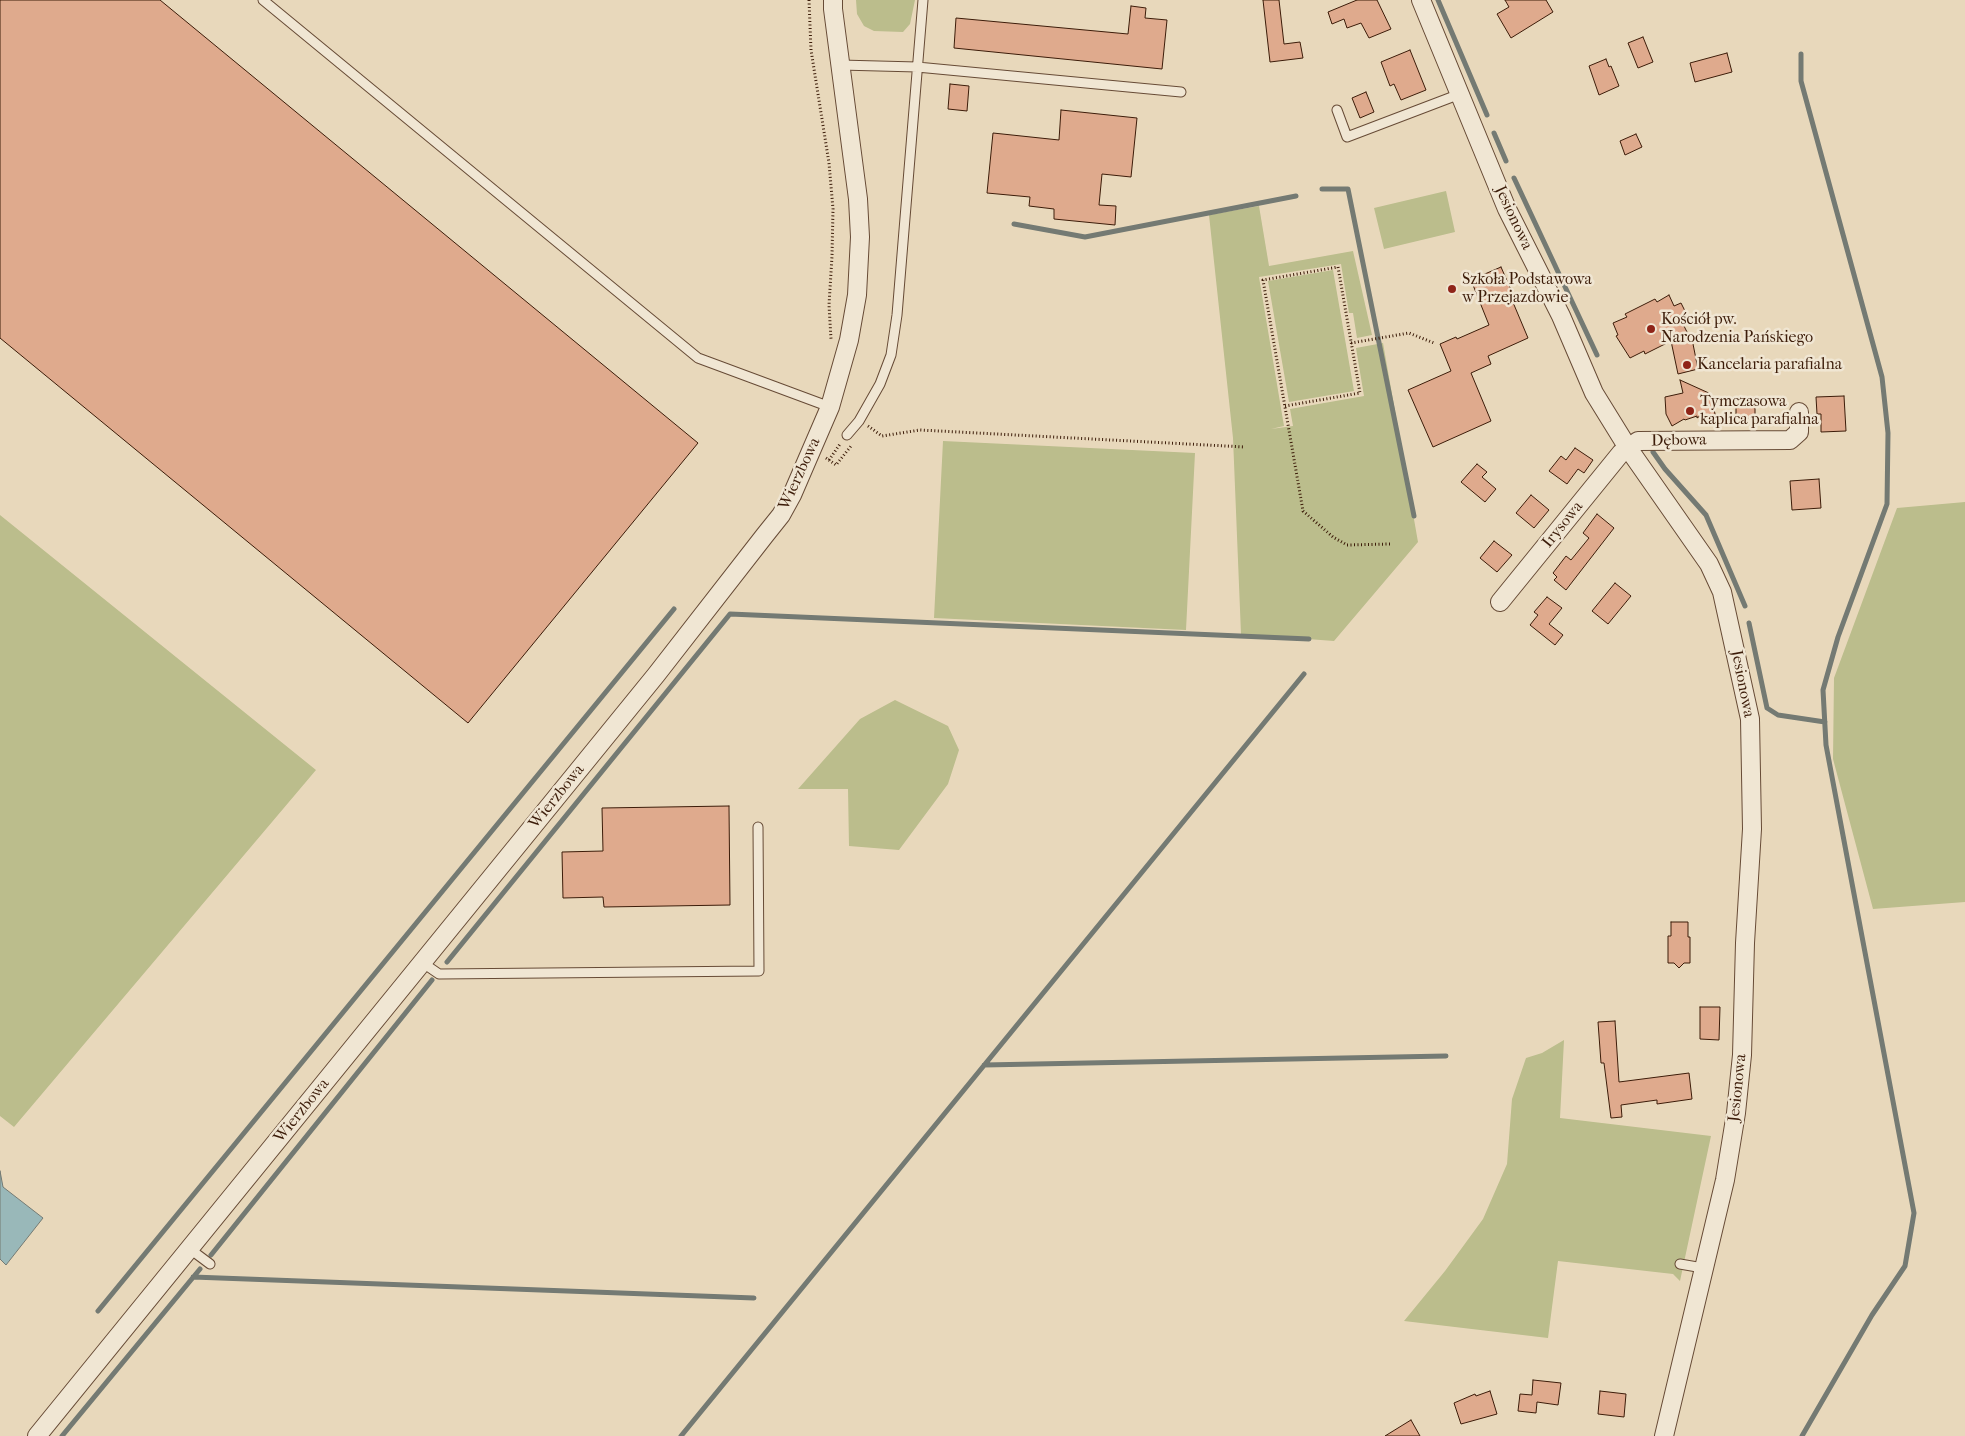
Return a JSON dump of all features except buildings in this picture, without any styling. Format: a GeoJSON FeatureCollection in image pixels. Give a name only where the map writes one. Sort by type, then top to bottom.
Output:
{"type":"FeatureCollection","features":[{"type":"Feature","properties":{"kind":"street","name":"Wierzbowa"},"geometry":{"type":"LineString","coordinates":[[37,1436],[656,676],[781,515],[807,462],[830,407],[849,340],[857,294],[860,237],[858,198],[833,0]]}},
{"type":"Feature","properties":{"kind":"street","name":"Jesionowa"},"geometry":{"type":"LineString","coordinates":[[1421,0],[1507,209],[1561,316],[1594,393],[1628,448],[1709,564],[1722,592],[1750,719],[1752,829],[1745,944],[1742,1055],[1736,1113],[1725,1180],[1664,1436]]}},
{"type":"Feature","properties":{"kind":"street","name":"Dębowa"},"geometry":{"type":"LineString","coordinates":[[1628,448],[1638,441],[1790,440],[1799,432],[1798,412]]}},
{"type":"Feature","properties":{"kind":"street","name":"Irysowa"},"geometry":{"type":"LineString","coordinates":[[1500,602],[1621,453],[1628,448]]}},
{"type":"Feature","properties":{"kind":"lane"},"geometry":{"type":"LineString","coordinates":[[263,0],[698,358],[830,407]]}},
{"type":"Feature","properties":{"kind":"lane","name":"Wierzbowa"},"geometry":{"type":"LineString","coordinates":[[847,435],[859,421],[880,384],[891,355],[923,0]]}},
{"type":"Feature","properties":{"kind":"lane"},"geometry":{"type":"LineString","coordinates":[[840,65],[917,67],[1181,92]]}},
{"type":"Feature","properties":{"kind":"lane"},"geometry":{"type":"LineString","coordinates":[[1337,110],[1348,137],[1460,94]]}},
{"type":"Feature","properties":{"kind":"lane"},"geometry":{"type":"LineString","coordinates":[[423,962],[439,974],[759,971],[758,827]]}},
{"type":"Feature","properties":{"kind":"lane"},"geometry":{"type":"LineString","coordinates":[[190,1249],[210,1264]]}},
{"type":"Feature","properties":{"kind":"lane"},"geometry":{"type":"LineString","coordinates":[[1680,1264],[1703,1268]]}},
{"type":"Feature","properties":{"kind":"path"},"geometry":{"type":"LineString","coordinates":[[808,0],[811,50],[833,209],[829,305],[831,341]]}},
{"type":"Feature","properties":{"kind":"path"},"geometry":{"type":"LineString","coordinates":[[1285,406],[1360,393],[1338,267],[1263,280],[1303,511],[1333,537],[1346,545],[1390,544]]}},
{"type":"Feature","properties":{"kind":"path"},"geometry":{"type":"LineString","coordinates":[[1351,343],[1409,333],[1434,343]]}},
{"type":"Feature","properties":{"kind":"path"},"geometry":{"type":"LineString","coordinates":[[859,421],[882,436],[920,430],[1245,447]]}},
{"type":"Feature","properties":{"kind":"path"},"geometry":{"type":"LineString","coordinates":[[836,465],[829,460],[847,435]]}},
{"type":"Feature","properties":{"kind":"green space"},"geometry":{"type":"Polygon","coordinates":[[[856,0],[915,0],[910,24],[903,32],[874,31],[864,26],[857,14],[856,0]]]}},
{"type":"Feature","properties":{"kind":"green space"},"geometry":{"type":"Polygon","coordinates":[[[1446,191],[1455,232],[1384,249],[1374,208],[1446,191]]]}},
{"type":"Feature","properties":{"kind":"green space"},"geometry":{"type":"Polygon","coordinates":[[[1259,206],[1269,266],[1353,251],[1372,335],[1357,338],[1353,313],[1349,313],[1341,264],[1259,277],[1284,426],[1271,429],[1293,426],[1290,409],[1364,396],[1356,348],[1383,343],[1418,542],[1334,641],[1241,634],[1233,438],[1209,215],[1259,206]]]}},
{"type":"Feature","properties":{"kind":"green space"},"geometry":{"type":"Polygon","coordinates":[[[1333,270],[1354,391],[1289,402],[1268,281],[1333,270]]]}},
{"type":"Feature","properties":{"kind":"green space"},"geometry":{"type":"Polygon","coordinates":[[[943,441],[1195,453],[1186,630],[934,618],[943,441]]]}},
{"type":"Feature","properties":{"kind":"green space"},"geometry":{"type":"Polygon","coordinates":[[[1965,502],[1965,902],[1873,909],[1833,759],[1834,678],[1897,508],[1965,502]]]}},
{"type":"Feature","properties":{"kind":"green space"},"geometry":{"type":"Polygon","coordinates":[[[0,515],[316,770],[14,1127],[0,1116],[0,515]]]}},
{"type":"Feature","properties":{"kind":"green space"},"geometry":{"type":"Polygon","coordinates":[[[895,700],[948,726],[959,750],[948,784],[899,850],[849,846],[848,789],[798,789],[860,719],[895,700]]]}},
{"type":"Feature","properties":{"kind":"green space"},"geometry":{"type":"Polygon","coordinates":[[[1564,1040],[1560,1118],[1711,1136],[1680,1281],[1673,1274],[1558,1261],[1548,1338],[1404,1321],[1445,1271],[1483,1219],[1507,1164],[1512,1099],[1526,1058],[1542,1053],[1564,1040]]]}},
{"type":"Feature","properties":{"kind":"water"},"geometry":{"type":"Polygon","coordinates":[[[0,1171],[3,1187],[43,1218],[6,1265],[0,1259],[0,1171]]]}},
{"type":"Feature","properties":{"kind":"waterway"},"geometry":{"type":"LineString","coordinates":[[1438,0],[1487,115]]}},
{"type":"Feature","properties":{"kind":"waterway"},"geometry":{"type":"LineString","coordinates":[[1801,54],[1801,81],[1882,377],[1888,433],[1887,504],[1838,637],[1823,690],[1826,745],[1914,1213],[1905,1266],[1872,1315],[1802,1436]]}},
{"type":"Feature","properties":{"kind":"waterway"},"geometry":{"type":"LineString","coordinates":[[1494,133],[1506,161]]}},
{"type":"Feature","properties":{"kind":"waterway"},"geometry":{"type":"LineString","coordinates":[[1514,178],[1597,355]]}},
{"type":"Feature","properties":{"kind":"waterway"},"geometry":{"type":"LineString","coordinates":[[1322,189],[1348,189],[1414,516]]}},
{"type":"Feature","properties":{"kind":"waterway"},"geometry":{"type":"LineString","coordinates":[[1014,224],[1085,237],[1296,196]]}},
{"type":"Feature","properties":{"kind":"waterway"},"geometry":{"type":"LineString","coordinates":[[1653,452],[1665,469],[1706,515],[1745,606]]}},
{"type":"Feature","properties":{"kind":"waterway"},"geometry":{"type":"LineString","coordinates":[[98,1311],[674,609]]}},
{"type":"Feature","properties":{"kind":"waterway"},"geometry":{"type":"LineString","coordinates":[[447,962],[730,614],[1309,639]]}},
{"type":"Feature","properties":{"kind":"waterway"},"geometry":{"type":"LineString","coordinates":[[1749,623],[1767,708],[1778,715],[1825,722]]}},
{"type":"Feature","properties":{"kind":"waterway"},"geometry":{"type":"LineString","coordinates":[[681,1436],[1304,674]]}},
{"type":"Feature","properties":{"kind":"waterway"},"geometry":{"type":"LineString","coordinates":[[211,1255],[432,980]]}},
{"type":"Feature","properties":{"kind":"waterway"},"geometry":{"type":"LineString","coordinates":[[984,1065],[1446,1056]]}},
{"type":"Feature","properties":{"kind":"waterway"},"geometry":{"type":"LineString","coordinates":[[62,1436],[200,1269]]}},
{"type":"Feature","properties":{"kind":"waterway"},"geometry":{"type":"LineString","coordinates":[[193,1277],[754,1298]]}},
{"type":"Feature","properties":{"kind":"place","name":"Szkoła Podstawowa w Przejazdowie"},"geometry":{"type":"Point","coordinates":[1452,289]}},
{"type":"Feature","properties":{"kind":"place","name":"Kościół pw. Narodzenia Pańskiego"},"geometry":{"type":"Point","coordinates":[1651,329]}},
{"type":"Feature","properties":{"kind":"place","name":"Kancelaria parafialna"},"geometry":{"type":"Point","coordinates":[1687,365]}},
{"type":"Feature","properties":{"kind":"place","name":"Tymczasowa kaplica parafialna"},"geometry":{"type":"Point","coordinates":[1690,411]}}]}
